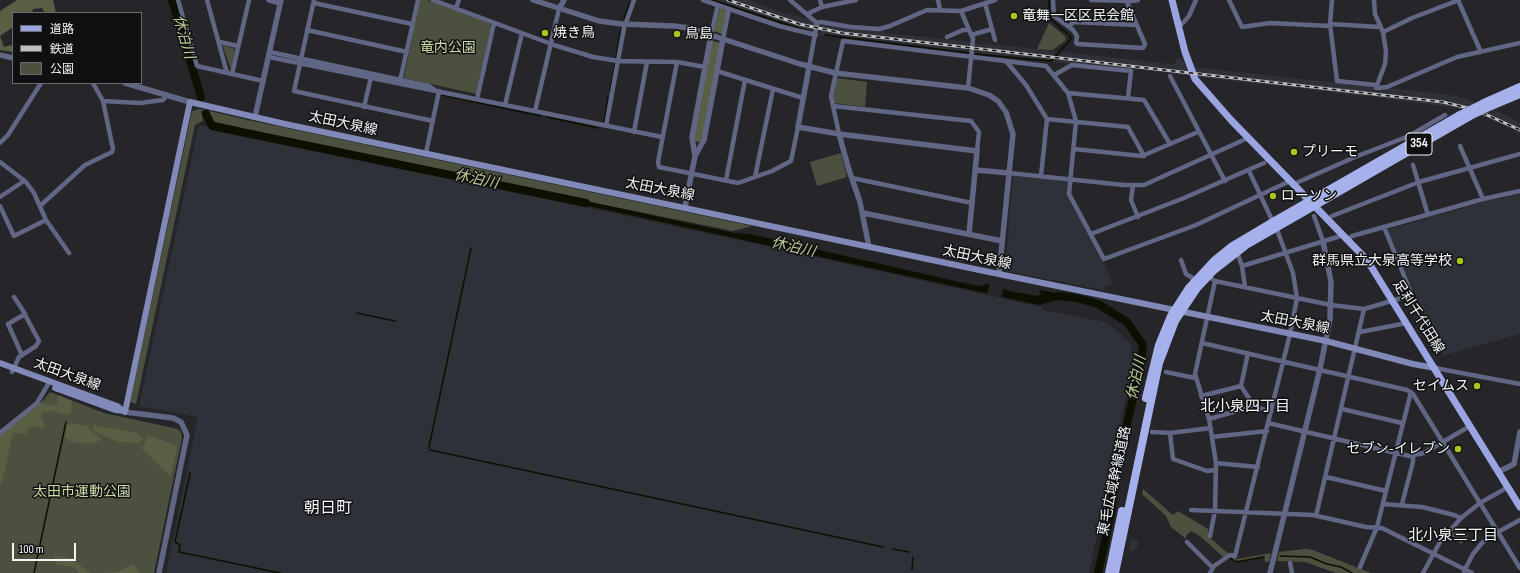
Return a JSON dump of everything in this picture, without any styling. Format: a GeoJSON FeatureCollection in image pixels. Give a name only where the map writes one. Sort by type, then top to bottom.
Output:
{"type":"FeatureCollection","features":[{"type":"Feature","properties":{"kind":"highway","name":"東毛広域幹線道路"},"geometry":{"type":"LineString","coordinates":[[1312,203],[1460,115],[1487,104],[1520,87]]}},
{"type":"Feature","properties":{"kind":"highway","name":"東毛広域幹線道路"},"geometry":{"type":"LineString","coordinates":[[1109,573],[1151,370],[1158,345],[1196,280],[1231,247],[1470,116],[1487,104],[1520,94]]}},
{"type":"Feature","properties":{"kind":"highway","name":"東毛広域幹線道路"},"geometry":{"type":"LineString","coordinates":[[1115,573],[1159,363],[1177,312],[1237,251],[1274,224]]}},
{"type":"Feature","properties":{"kind":"main road","name":"足利千代田線"},"geometry":{"type":"LineString","coordinates":[[1172,0],[1185,52],[1195,79],[1248,138],[1367,260],[1520,507]]}},
{"type":"Feature","properties":{"kind":"main road","name":"太田大泉線"},"geometry":{"type":"LineString","coordinates":[[190,102],[1177,312],[1326,341],[1435,368]]}},
{"type":"Feature","properties":{"kind":"main road"},"geometry":{"type":"LineString","coordinates":[[125,412],[190,102]]}},
{"type":"Feature","properties":{"kind":"main road","name":"太田大泉線"},"geometry":{"type":"LineString","coordinates":[[0,363],[13,370],[115,410],[125,412]]}},
{"type":"Feature","properties":{"kind":"main road","name":"太田大泉線"},"geometry":{"type":"LineString","coordinates":[[0,368],[13,370]]}},
{"type":"Feature","properties":{"kind":"street"},"geometry":{"type":"LineString","coordinates":[[178,0],[197,66],[263,81]]}},
{"type":"Feature","properties":{"kind":"street"},"geometry":{"type":"LineString","coordinates":[[207,0],[230,74]]}},
{"type":"Feature","properties":{"kind":"street"},"geometry":{"type":"LineString","coordinates":[[230,74],[249,0]]}},
{"type":"Feature","properties":{"kind":"street"},"geometry":{"type":"LineString","coordinates":[[255,117],[281,2],[269,0]]}},
{"type":"Feature","properties":{"kind":"street"},"geometry":{"type":"LineString","coordinates":[[400,82],[418,0]]}},
{"type":"Feature","properties":{"kind":"street"},"geometry":{"type":"LineString","coordinates":[[433,0],[551,44],[585,55],[618,61],[677,62],[705,67]]}},
{"type":"Feature","properties":{"kind":"street"},"geometry":{"type":"LineString","coordinates":[[456,8],[459,0]]}},
{"type":"Feature","properties":{"kind":"street"},"geometry":{"type":"LineString","coordinates":[[533,0],[598,21],[674,26],[711,35],[809,67],[835,73],[968,88],[985,93],[994,98],[1004,108],[1009,117],[1013,134],[999,274]]}},
{"type":"Feature","properties":{"kind":"street"},"geometry":{"type":"LineString","coordinates":[[535,111],[560,0]]}},
{"type":"Feature","properties":{"kind":"street"},"geometry":{"type":"LineString","coordinates":[[559,9],[564,0]]}},
{"type":"Feature","properties":{"kind":"street"},"geometry":{"type":"LineString","coordinates":[[606,126],[618,61],[633,0]]}},
{"type":"Feature","properties":{"kind":"street"},"geometry":{"type":"LineString","coordinates":[[703,0],[784,27],[816,35]]}},
{"type":"Feature","properties":{"kind":"street"},"geometry":{"type":"LineString","coordinates":[[790,0],[818,23],[821,22],[851,27],[879,29],[890,26],[924,11],[940,9],[961,11],[995,0]]}},
{"type":"Feature","properties":{"kind":"street"},"geometry":{"type":"LineString","coordinates":[[820,0],[822,7]]}},
{"type":"Feature","properties":{"kind":"street"},"geometry":{"type":"LineString","coordinates":[[807,14],[822,7],[856,0]]}},
{"type":"Feature","properties":{"kind":"street"},"geometry":{"type":"LineString","coordinates":[[938,0],[940,9]]}},
{"type":"Feature","properties":{"kind":"street"},"geometry":{"type":"LineString","coordinates":[[1053,0],[1054,16],[1069,27],[1077,36],[1076,43],[1143,48],[1145,44],[1126,0]]}},
{"type":"Feature","properties":{"kind":"street"},"geometry":{"type":"LineString","coordinates":[[1091,0],[1138,0]]}},
{"type":"Feature","properties":{"kind":"street"},"geometry":{"type":"LineString","coordinates":[[1178,24],[1182,24],[1189,16],[1196,0]]}},
{"type":"Feature","properties":{"kind":"street"},"geometry":{"type":"LineString","coordinates":[[1229,0],[1242,27],[1270,23],[1330,25],[1382,30],[1458,0],[1480,50]]}},
{"type":"Feature","properties":{"kind":"street"},"geometry":{"type":"LineString","coordinates":[[1332,0],[1330,25],[1337,81],[1376,86],[1376,88],[1386,87],[1457,57],[1480,50],[1520,43]]}},
{"type":"Feature","properties":{"kind":"street"},"geometry":{"type":"LineString","coordinates":[[1374,0],[1375,14],[1382,30],[1386,60],[1384,69],[1376,86]]}},
{"type":"Feature","properties":{"kind":"street"},"geometry":{"type":"LineString","coordinates":[[412,24],[314,1],[294,91],[432,121]]}},
{"type":"Feature","properties":{"kind":"street"},"geometry":{"type":"LineString","coordinates":[[985,3],[995,40]]}},
{"type":"Feature","properties":{"kind":"street"},"geometry":{"type":"LineString","coordinates":[[695,156],[692,137],[718,5]]}},
{"type":"Feature","properties":{"kind":"street"},"geometry":{"type":"LineString","coordinates":[[685,207],[695,156],[704,140],[729,9]]}},
{"type":"Feature","properties":{"kind":"street"},"geometry":{"type":"LineString","coordinates":[[961,11],[974,41],[968,88]]}},
{"type":"Feature","properties":{"kind":"street"},"geometry":{"type":"LineString","coordinates":[[477,98],[494,22]]}},
{"type":"Feature","properties":{"kind":"street"},"geometry":{"type":"LineString","coordinates":[[1069,27],[1074,22],[1137,25]]}},
{"type":"Feature","properties":{"kind":"street"},"geometry":{"type":"LineString","coordinates":[[677,62],[662,137],[658,162],[659,167],[738,183],[791,161],[818,23]]}},
{"type":"Feature","properties":{"kind":"street"},"geometry":{"type":"LineString","coordinates":[[972,35],[992,29]]}},
{"type":"Feature","properties":{"kind":"street"},"geometry":{"type":"LineString","coordinates":[[307,30],[406,52]]}},
{"type":"Feature","properties":{"kind":"street"},"geometry":{"type":"LineString","coordinates":[[947,37],[963,30],[969,30]]}},
{"type":"Feature","properties":{"kind":"street"},"geometry":{"type":"LineString","coordinates":[[505,105],[522,33]]}},
{"type":"Feature","properties":{"kind":"street"},"geometry":{"type":"LineString","coordinates":[[869,247],[863,213],[838,134],[831,96],[841,44],[844,41],[1006,61],[1043,64],[1068,93],[1076,121],[1069,194],[1104,259],[1196,225],[1292,183],[1409,136],[1445,115]]}},
{"type":"Feature","properties":{"kind":"street"},"geometry":{"type":"LineString","coordinates":[[220,42],[238,46]]}},
{"type":"Feature","properties":{"kind":"street"},"geometry":{"type":"LineString","coordinates":[[269,54],[400,82],[428,90],[477,98],[662,137]]}},
{"type":"Feature","properties":{"kind":"street"},"geometry":{"type":"LineString","coordinates":[[0,55],[12,58]]}},
{"type":"Feature","properties":{"kind":"street"},"geometry":{"type":"LineString","coordinates":[[1006,61],[1026,85],[1047,119],[1041,176]]}},
{"type":"Feature","properties":{"kind":"street"},"geometry":{"type":"LineString","coordinates":[[634,132],[647,62]]}},
{"type":"Feature","properties":{"kind":"street"},"geometry":{"type":"LineString","coordinates":[[1054,75],[1072,65],[1131,71],[1128,98]]}},
{"type":"Feature","properties":{"kind":"street"},"geometry":{"type":"LineString","coordinates":[[717,71],[803,98]]}},
{"type":"Feature","properties":{"kind":"street"},"geometry":{"type":"LineString","coordinates":[[364,107],[371,76]]}},
{"type":"Feature","properties":{"kind":"street"},"geometry":{"type":"LineString","coordinates":[[1170,76],[1198,132],[1225,180]]}},
{"type":"Feature","properties":{"kind":"street"},"geometry":{"type":"LineString","coordinates":[[726,180],[745,80]]}},
{"type":"Feature","properties":{"kind":"street"},"geometry":{"type":"LineString","coordinates":[[0,143],[8,135],[40,84]]}},
{"type":"Feature","properties":{"kind":"street"},"geometry":{"type":"LineString","coordinates":[[40,206],[90,161],[112,152],[113,149],[103,101],[94,84]]}},
{"type":"Feature","properties":{"kind":"street"},"geometry":{"type":"LineString","coordinates":[[128,84],[190,102]]}},
{"type":"Feature","properties":{"kind":"street"},"geometry":{"type":"LineString","coordinates":[[755,177],[773,89]]}},
{"type":"Feature","properties":{"kind":"street"},"geometry":{"type":"LineString","coordinates":[[426,153],[437,91]]}},
{"type":"Feature","properties":{"kind":"street"},"geometry":{"type":"LineString","coordinates":[[1068,93],[1144,100],[1170,144]]}},
{"type":"Feature","properties":{"kind":"street"},"geometry":{"type":"LineString","coordinates":[[103,101],[140,103],[163,100],[167,95]]}},
{"type":"Feature","properties":{"kind":"street"},"geometry":{"type":"LineString","coordinates":[[833,106],[972,121],[979,132],[969,234]]}},
{"type":"Feature","properties":{"kind":"street"},"geometry":{"type":"LineString","coordinates":[[1047,119],[1128,127],[1144,156]]}},
{"type":"Feature","properties":{"kind":"street"},"geometry":{"type":"LineString","coordinates":[[798,127],[838,134],[977,151]]}},
{"type":"Feature","properties":{"kind":"street"},"geometry":{"type":"LineString","coordinates":[[1074,149],[1144,156],[1198,132]]}},
{"type":"Feature","properties":{"kind":"street"},"geometry":{"type":"LineString","coordinates":[[976,170],[1144,186],[1248,138]]}},
{"type":"Feature","properties":{"kind":"street"},"geometry":{"type":"LineString","coordinates":[[1460,146],[1483,200]]}},
{"type":"Feature","properties":{"kind":"street"},"geometry":{"type":"LineString","coordinates":[[1332,216],[1419,182],[1520,154]]}},
{"type":"Feature","properties":{"kind":"street"},"geometry":{"type":"LineString","coordinates":[[0,162],[24,181],[34,193],[46,220],[69,253]]}},
{"type":"Feature","properties":{"kind":"street"},"geometry":{"type":"LineString","coordinates":[[1091,234],[1138,217],[1249,171],[1264,163]]}},
{"type":"Feature","properties":{"kind":"street"},"geometry":{"type":"LineString","coordinates":[[1414,165],[1428,215]]}},
{"type":"Feature","properties":{"kind":"street"},"geometry":{"type":"LineString","coordinates":[[1210,573],[1213,568],[1230,555],[1235,556],[1284,361],[1297,298],[1293,273],[1287,252],[1249,171]]}},
{"type":"Feature","properties":{"kind":"street"},"geometry":{"type":"LineString","coordinates":[[852,178],[972,202]]}},
{"type":"Feature","properties":{"kind":"street"},"geometry":{"type":"LineString","coordinates":[[0,197],[24,181]]}},
{"type":"Feature","properties":{"kind":"street"},"geometry":{"type":"LineString","coordinates":[[1133,186],[1131,200],[1138,217]]}},
{"type":"Feature","properties":{"kind":"street"},"geometry":{"type":"LineString","coordinates":[[1242,266],[1323,241],[1352,236],[1520,191]]}},
{"type":"Feature","properties":{"kind":"street"},"geometry":{"type":"LineString","coordinates":[[0,206],[14,236],[46,220]]}},
{"type":"Feature","properties":{"kind":"street"},"geometry":{"type":"LineString","coordinates":[[863,213],[1002,241]]}},
{"type":"Feature","properties":{"kind":"street"},"geometry":{"type":"LineString","coordinates":[[1270,573],[1320,369],[1332,305],[1330,272],[1323,241],[1314,216]]}},
{"type":"Feature","properties":{"kind":"street"},"geometry":{"type":"LineString","coordinates":[[1210,536],[1215,511],[1216,463],[1209,419],[1195,378],[1207,318],[1211,279],[1332,305],[1364,309],[1412,295],[1384,227]]}},
{"type":"Feature","properties":{"kind":"street"},"geometry":{"type":"LineString","coordinates":[[1237,251],[1242,266],[1245,287]]}},
{"type":"Feature","properties":{"kind":"street"},"geometry":{"type":"LineString","coordinates":[[1181,260],[1184,272],[1196,280]]}},
{"type":"Feature","properties":{"kind":"street"},"geometry":{"type":"LineString","coordinates":[[13,370],[17,359],[36,346],[39,341],[14,297]]}},
{"type":"Feature","properties":{"kind":"street"},"geometry":{"type":"LineString","coordinates":[[1316,516],[1350,377],[1364,309]]}},
{"type":"Feature","properties":{"kind":"street"},"geometry":{"type":"LineString","coordinates":[[22,355],[8,324],[25,314]]}},
{"type":"Feature","properties":{"kind":"street"},"geometry":{"type":"LineString","coordinates":[[1360,332],[1407,323]]}},
{"type":"Feature","properties":{"kind":"street"},"geometry":{"type":"LineString","coordinates":[[1202,343],[1320,369],[1411,392],[1520,568]]}},
{"type":"Feature","properties":{"kind":"street"},"geometry":{"type":"LineString","coordinates":[[1248,353],[1241,386],[1254,406]]}},
{"type":"Feature","properties":{"kind":"street"},"geometry":{"type":"LineString","coordinates":[[1435,368],[1520,384]]}},
{"type":"Feature","properties":{"kind":"street"},"geometry":{"type":"LineString","coordinates":[[1166,372],[1195,378]]}},
{"type":"Feature","properties":{"kind":"street"},"geometry":{"type":"LineString","coordinates":[[0,433],[37,404],[49,384]]}},
{"type":"Feature","properties":{"kind":"street"},"geometry":{"type":"LineString","coordinates":[[1201,396],[1241,386]]}},
{"type":"Feature","properties":{"kind":"street"},"geometry":{"type":"LineString","coordinates":[[1360,567],[1377,527],[1411,392]]}},
{"type":"Feature","properties":{"kind":"street"},"geometry":{"type":"LineString","coordinates":[[1209,419],[1254,406],[1271,412]]}},
{"type":"Feature","properties":{"kind":"street"},"geometry":{"type":"LineString","coordinates":[[1342,409],[1402,423]]}},
{"type":"Feature","properties":{"kind":"street"},"geometry":{"type":"LineString","coordinates":[[125,412],[173,418],[181,422],[187,435],[159,573]]}},
{"type":"Feature","properties":{"kind":"street"},"geometry":{"type":"LineString","coordinates":[[1268,423],[1395,454],[1413,456],[1424,453],[1470,426]]}},
{"type":"Feature","properties":{"kind":"street"},"geometry":{"type":"LineString","coordinates":[[1152,432],[1170,433],[1211,428]]}},
{"type":"Feature","properties":{"kind":"street"},"geometry":{"type":"LineString","coordinates":[[1212,437],[1266,431]]}},
{"type":"Feature","properties":{"kind":"street"},"geometry":{"type":"LineString","coordinates":[[1498,472],[1517,463],[1520,432]]}},
{"type":"Feature","properties":{"kind":"street"},"geometry":{"type":"LineString","coordinates":[[1170,433],[1174,459],[1204,470],[1215,470]]}},
{"type":"Feature","properties":{"kind":"street"},"geometry":{"type":"LineString","coordinates":[[1402,504],[1413,462],[1413,456]]}},
{"type":"Feature","properties":{"kind":"street"},"geometry":{"type":"LineString","coordinates":[[1216,463],[1258,467]]}},
{"type":"Feature","properties":{"kind":"street"},"geometry":{"type":"LineString","coordinates":[[1326,477],[1386,491]]}},
{"type":"Feature","properties":{"kind":"street"},"geometry":{"type":"LineString","coordinates":[[1423,573],[1444,537],[1461,518],[1480,503],[1508,487]]}},
{"type":"Feature","properties":{"kind":"street"},"geometry":{"type":"LineString","coordinates":[[1383,504],[1402,504],[1454,515],[1461,518]]}},
{"type":"Feature","properties":{"kind":"street"},"geometry":{"type":"LineString","coordinates":[[1191,510],[1316,516],[1366,527],[1387,529],[1464,572],[1472,573]]}},
{"type":"Feature","properties":{"kind":"street"},"geometry":{"type":"LineString","coordinates":[[1464,572],[1478,548],[1498,532],[1520,520]]}},
{"type":"Feature","properties":{"kind":"street"},"geometry":{"type":"LineString","coordinates":[[1187,542],[1213,568]]}},
{"type":"Feature","properties":{"kind":"street"},"geometry":{"type":"LineString","coordinates":[[1290,563],[1292,573]]}},
{"type":"Feature","properties":{"kind":"shaded area"},"geometry":{"type":"Polygon","coordinates":[[[715,0],[749,0],[786,14],[812,20],[816,24],[815,31],[812,33],[812,31],[715,0]]]}},
{"type":"Feature","properties":{"kind":"shaded area"},"geometry":{"type":"Polygon","coordinates":[[[825,24],[862,30],[883,29],[885,33],[972,42],[970,52],[826,34],[819,35],[821,26],[825,24]]]}},
{"type":"Feature","properties":{"kind":"shaded area"},"geometry":{"type":"Polygon","coordinates":[[[975,43],[1057,51],[1048,61],[975,53],[975,43]]]}},
{"type":"Feature","properties":{"kind":"shaded area"},"geometry":{"type":"Polygon","coordinates":[[[1063,52],[1171,64],[1175,63],[1176,59],[1182,58],[1191,76],[1144,70],[1052,62],[1063,52]]]}},
{"type":"Feature","properties":{"kind":"shaded area"},"geometry":{"type":"Polygon","coordinates":[[[1193,67],[1372,87],[1374,89],[1371,94],[1365,96],[1198,77],[1193,67]]]}},
{"type":"Feature","properties":{"kind":"shaded area"},"geometry":{"type":"Polygon","coordinates":[[[1388,88],[1451,95],[1483,104],[1520,123],[1520,134],[1488,118],[1456,108],[1372,97],[1376,91],[1388,88]]]}},
{"type":"Feature","properties":{"kind":"shaded area"},"geometry":{"type":"Polygon","coordinates":[[[199,125],[734,239],[987,295],[990,283],[1004,285],[1002,299],[1042,307],[1042,310],[1106,322],[1130,343],[1134,358],[1089,573],[166,573],[198,417],[139,406],[199,125]]]}},
{"type":"Feature","properties":{"kind":"shaded area"},"geometry":{"type":"Polygon","coordinates":[[[1013,176],[1067,181],[1074,205],[1104,262],[1113,285],[1106,286],[1104,290],[1006,271],[1004,267],[1009,234],[1013,176]]]}},
{"type":"Feature","properties":{"kind":"shaded area","name":"群馬県立大泉高等学校"},"geometry":{"type":"Polygon","coordinates":[[[1520,194],[1520,334],[1443,356],[1387,230],[1487,201],[1520,194]]]}},
{"type":"Feature","properties":{"kind":"shaded area"},"geometry":{"type":"Polygon","coordinates":[[[1131,539],[1139,541],[1137,548],[1129,552],[1131,539]]]}},
{"type":"Feature","properties":{"kind":"green space"},"geometry":{"type":"Polygon","coordinates":[[[17,0],[53,0],[56,12],[44,12],[42,8],[33,9],[32,12],[12,12],[12,28],[0,36],[0,11],[17,0]]]}},
{"type":"Feature","properties":{"kind":"green space","name":"竜内公園"},"geometry":{"type":"Polygon","coordinates":[[[419,0],[427,0],[457,10],[489,23],[491,26],[476,94],[404,78],[419,0]]]}},
{"type":"Feature","properties":{"kind":"green space"},"geometry":{"type":"Polygon","coordinates":[[[720,8],[727,11],[722,34],[714,31],[720,8]]]}},
{"type":"Feature","properties":{"kind":"green space"},"geometry":{"type":"Polygon","coordinates":[[[1049,23],[1065,36],[1066,40],[1053,50],[1037,49],[1049,23]]]}},
{"type":"Feature","properties":{"kind":"green space"},"geometry":{"type":"Polygon","coordinates":[[[0,36],[4,47],[12,45],[12,52],[0,50],[0,36]]]}},
{"type":"Feature","properties":{"kind":"green space"},"geometry":{"type":"Polygon","coordinates":[[[712,41],[721,43],[704,134],[700,142],[695,141],[694,137],[712,41]]]}},
{"type":"Feature","properties":{"kind":"green space"},"geometry":{"type":"Polygon","coordinates":[[[223,45],[235,49],[231,70],[223,47],[223,45]]]}},
{"type":"Feature","properties":{"kind":"green space"},"geometry":{"type":"Polygon","coordinates":[[[837,78],[867,82],[865,107],[834,103],[833,96],[837,78]]]}},
{"type":"Feature","properties":{"kind":"green space"},"geometry":{"type":"Polygon","coordinates":[[[201,109],[752,226],[733,231],[354,154],[212,121],[207,111],[201,110],[203,121],[195,125],[136,404],[130,402],[192,111],[201,109]]]}},
{"type":"Feature","properties":{"kind":"green space"},"geometry":{"type":"Polygon","coordinates":[[[841,153],[847,177],[817,186],[810,162],[841,153]]]}},
{"type":"Feature","properties":{"kind":"green space","name":"太田市運動公園"},"geometry":{"type":"Polygon","coordinates":[[[50,392],[104,413],[178,429],[181,432],[182,438],[154,573],[0,573],[0,439],[39,405],[50,392]]]}},
{"type":"Feature","properties":{"kind":"green space"},"geometry":{"type":"Polygon","coordinates":[[[58,395],[72,401],[71,413],[64,415],[52,411],[43,412],[41,418],[46,427],[41,429],[37,426],[29,427],[27,434],[13,433],[2,483],[0,484],[0,434],[41,402],[57,406],[58,395]]]}},
{"type":"Feature","properties":{"kind":"green space"},"geometry":{"type":"Polygon","coordinates":[[[67,423],[87,426],[101,440],[91,444],[71,442],[65,438],[67,423]]]}},
{"type":"Feature","properties":{"kind":"green space"},"geometry":{"type":"Polygon","coordinates":[[[94,425],[138,433],[143,439],[139,443],[117,442],[96,432],[92,428],[94,425]]]}},
{"type":"Feature","properties":{"kind":"green space"},"geometry":{"type":"Polygon","coordinates":[[[148,435],[177,446],[171,477],[142,449],[148,435]]]}},
{"type":"Feature","properties":{"kind":"green space"},"geometry":{"type":"Polygon","coordinates":[[[1143,489],[1173,515],[1178,511],[1208,529],[1208,536],[1229,554],[1224,558],[1200,536],[1191,531],[1186,536],[1186,539],[1171,527],[1166,516],[1142,494],[1143,489]]]}},
{"type":"Feature","properties":{"kind":"green space"},"geometry":{"type":"Polygon","coordinates":[[[1458,528],[1468,536],[1461,544],[1451,535],[1458,528]]]}},
{"type":"Feature","properties":{"kind":"green space"},"geometry":{"type":"Polygon","coordinates":[[[1305,549],[1313,550],[1371,573],[1336,573],[1305,562],[1277,561],[1279,552],[1305,549]]]}},
{"type":"Feature","properties":{"kind":"green space"},"geometry":{"type":"Polygon","coordinates":[[[1271,553],[1269,562],[1265,562],[1264,556],[1239,561],[1234,560],[1231,557],[1237,559],[1271,553]]]}},
{"type":"Feature","properties":{"kind":"green space"},"geometry":{"type":"Polygon","coordinates":[[[54,555],[70,558],[90,573],[80,573],[73,567],[57,565],[54,555]]]}},
{"type":"Feature","properties":{"kind":"green space"},"geometry":{"type":"Polygon","coordinates":[[[133,564],[140,573],[99,573],[117,572],[133,564]]]}},
{"type":"Feature","properties":{"kind":"water"},"geometry":{"type":"Polygon","coordinates":[[[577,199],[734,233],[750,234],[977,286],[989,284],[1009,291],[1037,296],[1042,294],[1039,292],[1040,290],[1066,295],[1068,297],[1039,305],[575,203],[577,199]]]}},
{"type":"Feature","properties":{"kind":"pier"},"geometry":{"type":"Polygon","coordinates":[[[990,283],[1004,286],[1001,298],[987,295],[990,283]]]}},
{"type":"Feature","properties":{"kind":"waterway","name":"休泊川"},"geometry":{"type":"LineString","coordinates":[[172,0],[201,97]]}},
{"type":"Feature","properties":{"kind":"waterway"},"geometry":{"type":"LineString","coordinates":[[712,0],[807,31]]}},
{"type":"Feature","properties":{"kind":"waterway"},"geometry":{"type":"LineString","coordinates":[[976,54],[1051,61],[1071,39],[1070,36],[1049,17],[1049,0]]}},
{"type":"Feature","properties":{"kind":"waterway"},"geometry":{"type":"LineString","coordinates":[[624,19],[630,2]]}},
{"type":"Feature","properties":{"kind":"waterway"},"geometry":{"type":"LineString","coordinates":[[616,57],[621,29]]}},
{"type":"Feature","properties":{"kind":"waterway"},"geometry":{"type":"LineString","coordinates":[[825,35],[969,53]]}},
{"type":"Feature","properties":{"kind":"waterway"},"geometry":{"type":"LineString","coordinates":[[278,56],[286,58]]}},
{"type":"Feature","properties":{"kind":"waterway"},"geometry":{"type":"LineString","coordinates":[[610,91],[615,64]]}},
{"type":"Feature","properties":{"kind":"waterway"},"geometry":{"type":"LineString","coordinates":[[442,95],[541,116]]}},
{"type":"Feature","properties":{"kind":"waterway"},"geometry":{"type":"LineString","coordinates":[[604,122],[608,97]]}},
{"type":"Feature","properties":{"kind":"waterway","name":"休泊川"},"geometry":{"type":"LineString","coordinates":[[206,114],[212,126],[586,203]]}},
{"type":"Feature","properties":{"kind":"waterway"},"geometry":{"type":"LineString","coordinates":[[547,117],[598,128]]}},
{"type":"Feature","properties":{"kind":"waterway"},"geometry":{"type":"LineString","coordinates":[[471,248],[429,447],[430,450],[883,547]]}},
{"type":"Feature","properties":{"kind":"waterway","name":"休泊川"},"geometry":{"type":"LineString","coordinates":[[1058,296],[1076,298],[1098,304],[1127,322],[1143,345],[1141,362],[1114,482],[1112,508],[1098,573]]}},
{"type":"Feature","properties":{"kind":"waterway"},"geometry":{"type":"LineString","coordinates":[[357,313],[395,321]]}},
{"type":"Feature","properties":{"kind":"waterway"},"geometry":{"type":"LineString","coordinates":[[34,573],[66,422]]}},
{"type":"Feature","properties":{"kind":"waterway"},"geometry":{"type":"LineString","coordinates":[[190,473],[175,542],[180,545],[179,552],[280,573]]}},
{"type":"Feature","properties":{"kind":"waterway"},"geometry":{"type":"LineString","coordinates":[[893,549],[909,552]]}},
{"type":"Feature","properties":{"kind":"waterway"},"geometry":{"type":"LineString","coordinates":[[1280,556],[1310,557],[1327,564],[1341,567],[1352,573]]}},
{"type":"Feature","properties":{"kind":"waterway"},"geometry":{"type":"LineString","coordinates":[[912,569],[913,557]]}},
{"type":"Feature","properties":{"kind":"waterway"},"geometry":{"type":"LineString","coordinates":[[1230,558],[1236,562],[1264,557]]}},
{"type":"Feature","properties":{"kind":"railway"},"geometry":{"type":"LineString","coordinates":[[728,0],[799,24],[842,33],[1443,102],[1476,110],[1520,130]]}},
{"type":"Feature","properties":{"kind":"place","name":"竜舞一区区民会館"},"geometry":{"type":"Point","coordinates":[1014,16]}},
{"type":"Feature","properties":{"kind":"place","name":"焼き鳥"},"geometry":{"type":"Point","coordinates":[545,33]}},
{"type":"Feature","properties":{"kind":"place","name":"鳥島"},"geometry":{"type":"Point","coordinates":[677,34]}},
{"type":"Feature","properties":{"kind":"place","name":"プリーモ"},"geometry":{"type":"Point","coordinates":[1294,152]}},
{"type":"Feature","properties":{"kind":"place","name":"ローソン"},"geometry":{"type":"Point","coordinates":[1273,196]}},
{"type":"Feature","properties":{"kind":"place","name":"群馬県立大泉高等学校"},"geometry":{"type":"Point","coordinates":[1460,261]}},
{"type":"Feature","properties":{"kind":"place","name":"セイムス"},"geometry":{"type":"Point","coordinates":[1477,386]}},
{"type":"Feature","properties":{"kind":"place","name":"セブン-イレブン"},"geometry":{"type":"Point","coordinates":[1458,449]}},
{"type":"Feature","properties":{"kind":"district","name":"北小泉四丁目"},"geometry":{"type":"Point","coordinates":[1245,407]}},
{"type":"Feature","properties":{"kind":"district","name":"朝日町"},"geometry":{"type":"Point","coordinates":[328,509]}},
{"type":"Feature","properties":{"kind":"district","name":"北小泉三丁目"},"geometry":{"type":"Point","coordinates":[1453,536]}}]}
